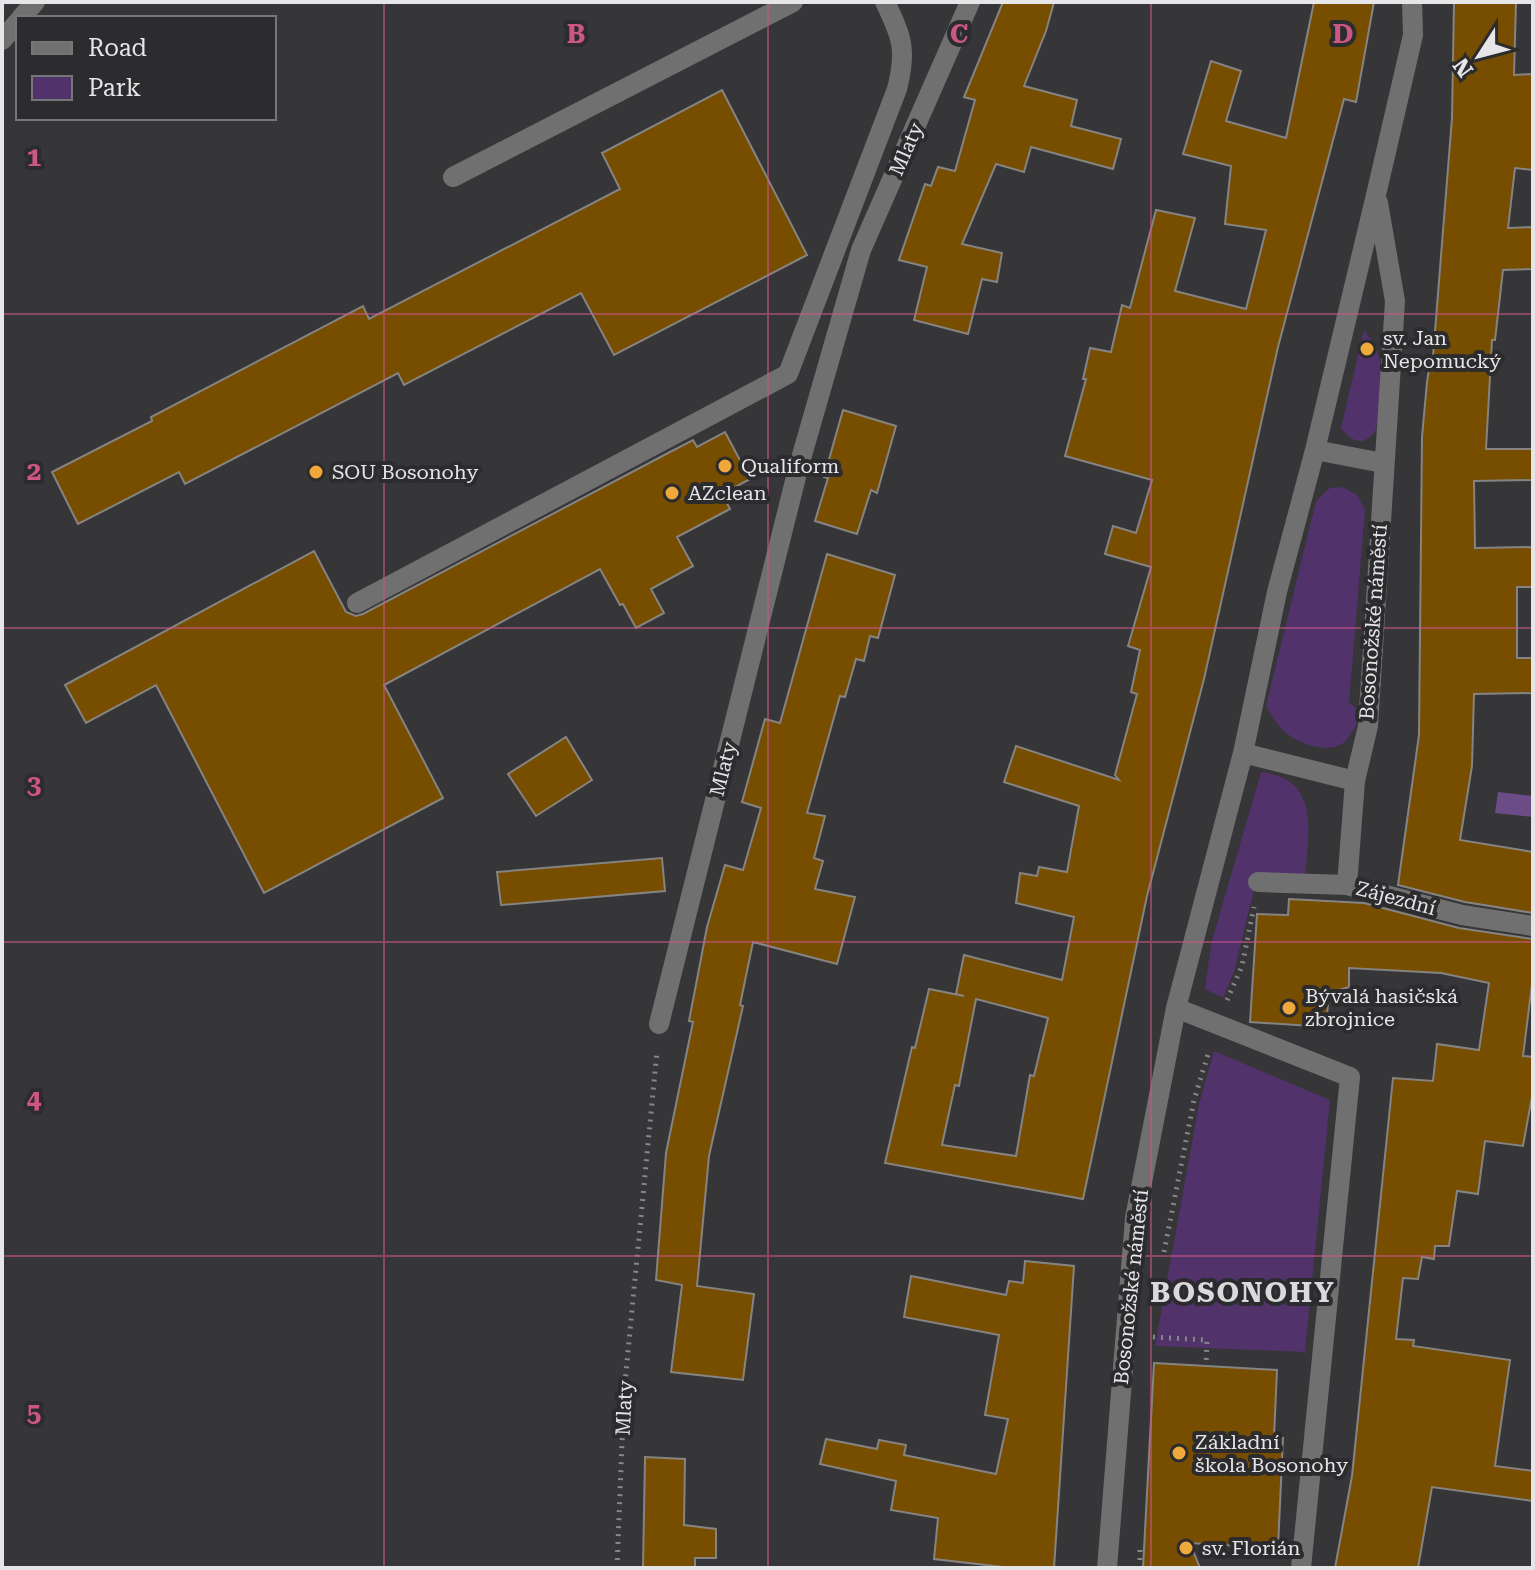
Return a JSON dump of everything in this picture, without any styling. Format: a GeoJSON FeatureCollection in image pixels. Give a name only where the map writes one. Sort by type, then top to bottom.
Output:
{"type":"FeatureCollection","features":[{"type":"Feature","properties":{"kind":"street"},"geometry":{"type":"LineString","coordinates":[[453,177],[793,2]]}},
{"type":"Feature","properties":{"kind":"street"},"geometry":{"type":"LineString","coordinates":[[357,603],[788,374],[897,89],[904,60],[899,30],[885,2]]}},
{"type":"Feature","properties":{"kind":"street","name":"Mlaty"},"geometry":{"type":"LineString","coordinates":[[659,1024],[798,469],[861,250],[970,2]]}},
{"type":"Feature","properties":{"kind":"street","name":"Bosonožské náměstí"},"geometry":{"type":"LineString","coordinates":[[1107,1568],[1135,1218],[1176,1008],[1243,753],[1277,592],[1315,450],[1413,35],[1412,2]]}},
{"type":"Feature","properties":{"kind":"street"},"geometry":{"type":"LineString","coordinates":[[2,40],[16,24]]}},
{"type":"Feature","properties":{"kind":"street","name":"Bosonožské náměstí"},"geometry":{"type":"LineString","coordinates":[[1347,885],[1355,781],[1368,726],[1395,301],[1376,195]]}},
{"type":"Feature","properties":{"kind":"street"},"geometry":{"type":"LineString","coordinates":[[1315,450],[1383,463]]}},
{"type":"Feature","properties":{"kind":"street"},"geometry":{"type":"LineString","coordinates":[[1243,753],[1355,781]]}},
{"type":"Feature","properties":{"kind":"street","name":"Zájezdní"},"geometry":{"type":"LineString","coordinates":[[1258,882],[1347,885],[1462,915],[1533,926]]}},
{"type":"Feature","properties":{"kind":"street"},"geometry":{"type":"LineString","coordinates":[[1176,1008],[1350,1077],[1301,1568]]}},
{"type":"Feature","properties":{"kind":"path"},"geometry":{"type":"LineString","coordinates":[[1161,1263],[1194,1100],[1218,1023],[1242,966],[1258,882]]}},
{"type":"Feature","properties":{"kind":"path","name":"Mlaty"},"geometry":{"type":"LineString","coordinates":[[617,1568],[624,1393],[659,1024]]}},
{"type":"Feature","properties":{"kind":"path"},"geometry":{"type":"LineString","coordinates":[[1124,1335],[1207,1340],[1206,1366]]}},
{"type":"Feature","properties":{"kind":"green space"},"geometry":{"type":"Polygon","coordinates":[[[1364,330],[1378,354],[1382,378],[1376,430],[1367,439],[1358,441],[1341,428],[1364,330]]]}},
{"type":"Feature","properties":{"kind":"green space"},"geometry":{"type":"Polygon","coordinates":[[[1342,487],[1357,495],[1365,510],[1349,703],[1358,709],[1358,718],[1353,731],[1342,744],[1326,748],[1308,745],[1291,737],[1266,706],[1316,501],[1330,488],[1342,487]]]}},
{"type":"Feature","properties":{"kind":"green space"},"geometry":{"type":"Polygon","coordinates":[[[1261,772],[1280,777],[1293,785],[1302,796],[1308,825],[1305,875],[1258,873],[1234,972],[1223,998],[1205,989],[1211,944],[1261,772]]]}},
{"type":"Feature","properties":{"kind":"green space"},"geometry":{"type":"Polygon","coordinates":[[[1214,1051],[1330,1100],[1305,1352],[1155,1346],[1199,1104],[1214,1051]]]}},
{"type":"Feature","properties":{"kind":"shaded area"},"geometry":{"type":"Polygon","coordinates":[[[1498,792],[1533,796],[1533,817],[1495,813],[1498,792]]]}},
{"type":"Feature","properties":{"kind":"building"},"geometry":{"type":"Polygon","coordinates":[[[1003,2],[1054,2],[1024,86],[1077,100],[1071,126],[1121,139],[1113,169],[1031,147],[1024,172],[996,164],[962,244],[1002,253],[997,282],[982,279],[968,334],[914,320],[927,267],[899,260],[925,184],[931,186],[938,167],[955,171],[975,100],[964,97],[1003,2]]]}},
{"type":"Feature","properties":{"kind":"building"},"geometry":{"type":"Polygon","coordinates":[[[1314,2],[1374,2],[1356,102],[1344,99],[1278,347],[1204,679],[1147,896],[1083,1199],[885,1163],[929,989],[964,996],[956,994],[964,955],[1062,980],[1074,917],[1016,903],[1020,873],[1037,876],[1039,867],[1067,872],[1079,806],[1004,782],[1016,746],[1119,780],[1115,775],[1137,694],[1131,692],[1140,650],[1128,646],[1151,567],[1105,554],[1113,526],[1136,533],[1152,480],[1065,456],[1086,379],[1083,379],[1090,348],[1111,352],[1122,305],[1130,308],[1156,210],[1195,218],[1175,291],[1246,309],[1266,230],[1225,224],[1231,166],[1183,154],[1211,61],[1241,71],[1226,121],[1286,138],[1314,2]],[[976,999],[959,1086],[955,1085],[942,1145],[1016,1156],[1030,1075],[1034,1076],[1048,1018],[976,999]]]}},
{"type":"Feature","properties":{"kind":"building"},"geometry":{"type":"Polygon","coordinates":[[[1454,2],[1516,2],[1514,75],[1533,74],[1533,170],[1515,168],[1508,228],[1533,227],[1533,269],[1503,270],[1495,340],[1492,340],[1486,449],[1533,449],[1533,480],[1474,481],[1475,548],[1533,547],[1533,587],[1517,587],[1517,658],[1533,658],[1533,693],[1474,694],[1472,766],[1460,840],[1533,852],[1533,913],[1465,902],[1398,885],[1419,735],[1422,437],[1427,382],[1429,369],[1432,369],[1452,118],[1454,2]]]}},
{"type":"Feature","properties":{"kind":"building"},"geometry":{"type":"Polygon","coordinates":[[[722,90],[807,255],[614,355],[581,293],[404,385],[398,373],[185,484],[179,472],[78,524],[52,472],[363,306],[369,319],[620,189],[602,153],[722,90]]]}},
{"type":"Feature","properties":{"kind":"building"},"geometry":{"type":"Polygon","coordinates":[[[843,410],[896,426],[877,493],[871,490],[857,534],[815,521],[843,410]]]}},
{"type":"Feature","properties":{"kind":"building"},"geometry":{"type":"Polygon","coordinates":[[[725,432],[750,479],[722,494],[730,509],[677,537],[693,566],[651,589],[664,613],[636,628],[600,569],[384,685],[443,798],[264,893],[156,685],[86,723],[65,685],[314,551],[346,612],[356,616],[363,614],[693,440],[697,447],[725,432]]]}},
{"type":"Feature","properties":{"kind":"building"},"geometry":{"type":"Polygon","coordinates":[[[827,554],[895,575],[878,638],[870,636],[864,661],[856,659],[845,697],[840,696],[807,813],[825,816],[814,858],[823,861],[815,889],[855,897],[837,964],[753,942],[740,1005],[743,1006],[709,1156],[697,1286],[754,1294],[743,1380],[671,1372],[682,1285],[656,1280],[666,1153],[693,1022],[689,1021],[707,927],[725,865],[743,870],[761,808],[742,802],[765,719],[780,723],[827,554]]]}},
{"type":"Feature","properties":{"kind":"building"},"geometry":{"type":"Polygon","coordinates":[[[566,737],[592,780],[536,816],[508,774],[566,737]]]}},
{"type":"Feature","properties":{"kind":"building"},"geometry":{"type":"Polygon","coordinates":[[[662,858],[665,891],[501,905],[497,872],[662,858]]]}},
{"type":"Feature","properties":{"kind":"building"},"geometry":{"type":"Polygon","coordinates":[[[1289,899],[1364,903],[1459,928],[1533,939],[1533,976],[1523,1056],[1533,1057],[1533,1091],[1523,1146],[1485,1141],[1478,1194],[1457,1191],[1449,1246],[1435,1246],[1434,1259],[1422,1257],[1418,1279],[1403,1278],[1396,1339],[1414,1340],[1413,1346],[1510,1360],[1495,1466],[1533,1471],[1533,1501],[1432,1487],[1418,1568],[1335,1568],[1352,1476],[1393,1078],[1433,1081],[1437,1044],[1479,1050],[1489,983],[1441,973],[1349,968],[1349,987],[1329,993],[1326,1027],[1250,1022],[1257,914],[1288,915],[1289,899]]]}},
{"type":"Feature","properties":{"kind":"building"},"geometry":{"type":"Polygon","coordinates":[[[1025,1261],[1074,1266],[1054,1568],[1012,1568],[934,1559],[938,1518],[891,1510],[896,1481],[820,1464],[826,1439],[877,1449],[879,1440],[906,1445],[904,1455],[996,1474],[1008,1419],[985,1415],[999,1335],[904,1317],[911,1276],[1006,1295],[1009,1281],[1023,1283],[1025,1261]]]}},
{"type":"Feature","properties":{"kind":"building"},"geometry":{"type":"Polygon","coordinates":[[[1154,1363],[1277,1370],[1274,1437],[1283,1438],[1278,1548],[1190,1543],[1200,1568],[1143,1568],[1154,1363]]]}},
{"type":"Feature","properties":{"kind":"building"},"geometry":{"type":"Polygon","coordinates":[[[645,1457],[685,1459],[684,1525],[716,1529],[716,1558],[695,1558],[695,1568],[643,1568],[645,1457]]]}},
{"type":"Feature","properties":{"kind":"place","name":"sv. Jan Nepomucký"},"geometry":{"type":"Point","coordinates":[1367,349]}},
{"type":"Feature","properties":{"kind":"place","name":"Qualiform"},"geometry":{"type":"Point","coordinates":[725,466]}},
{"type":"Feature","properties":{"kind":"place","name":"SOU Bosonohy"},"geometry":{"type":"Point","coordinates":[316,472]}},
{"type":"Feature","properties":{"kind":"place","name":"AZclean"},"geometry":{"type":"Point","coordinates":[672,493]}},
{"type":"Feature","properties":{"kind":"place","name":"Bývalá hasičská zbrojnice"},"geometry":{"type":"Point","coordinates":[1289,1008]}},
{"type":"Feature","properties":{"kind":"place","name":"Základní škola Bosonohy"},"geometry":{"type":"Point","coordinates":[1179,1453]}},
{"type":"Feature","properties":{"kind":"place","name":"sv. Florián"},"geometry":{"type":"Point","coordinates":[1186,1548]}},
{"type":"Feature","properties":{"kind":"district","name":"BOSONOHY"},"geometry":{"type":"Point","coordinates":[1243,1292]}}]}
